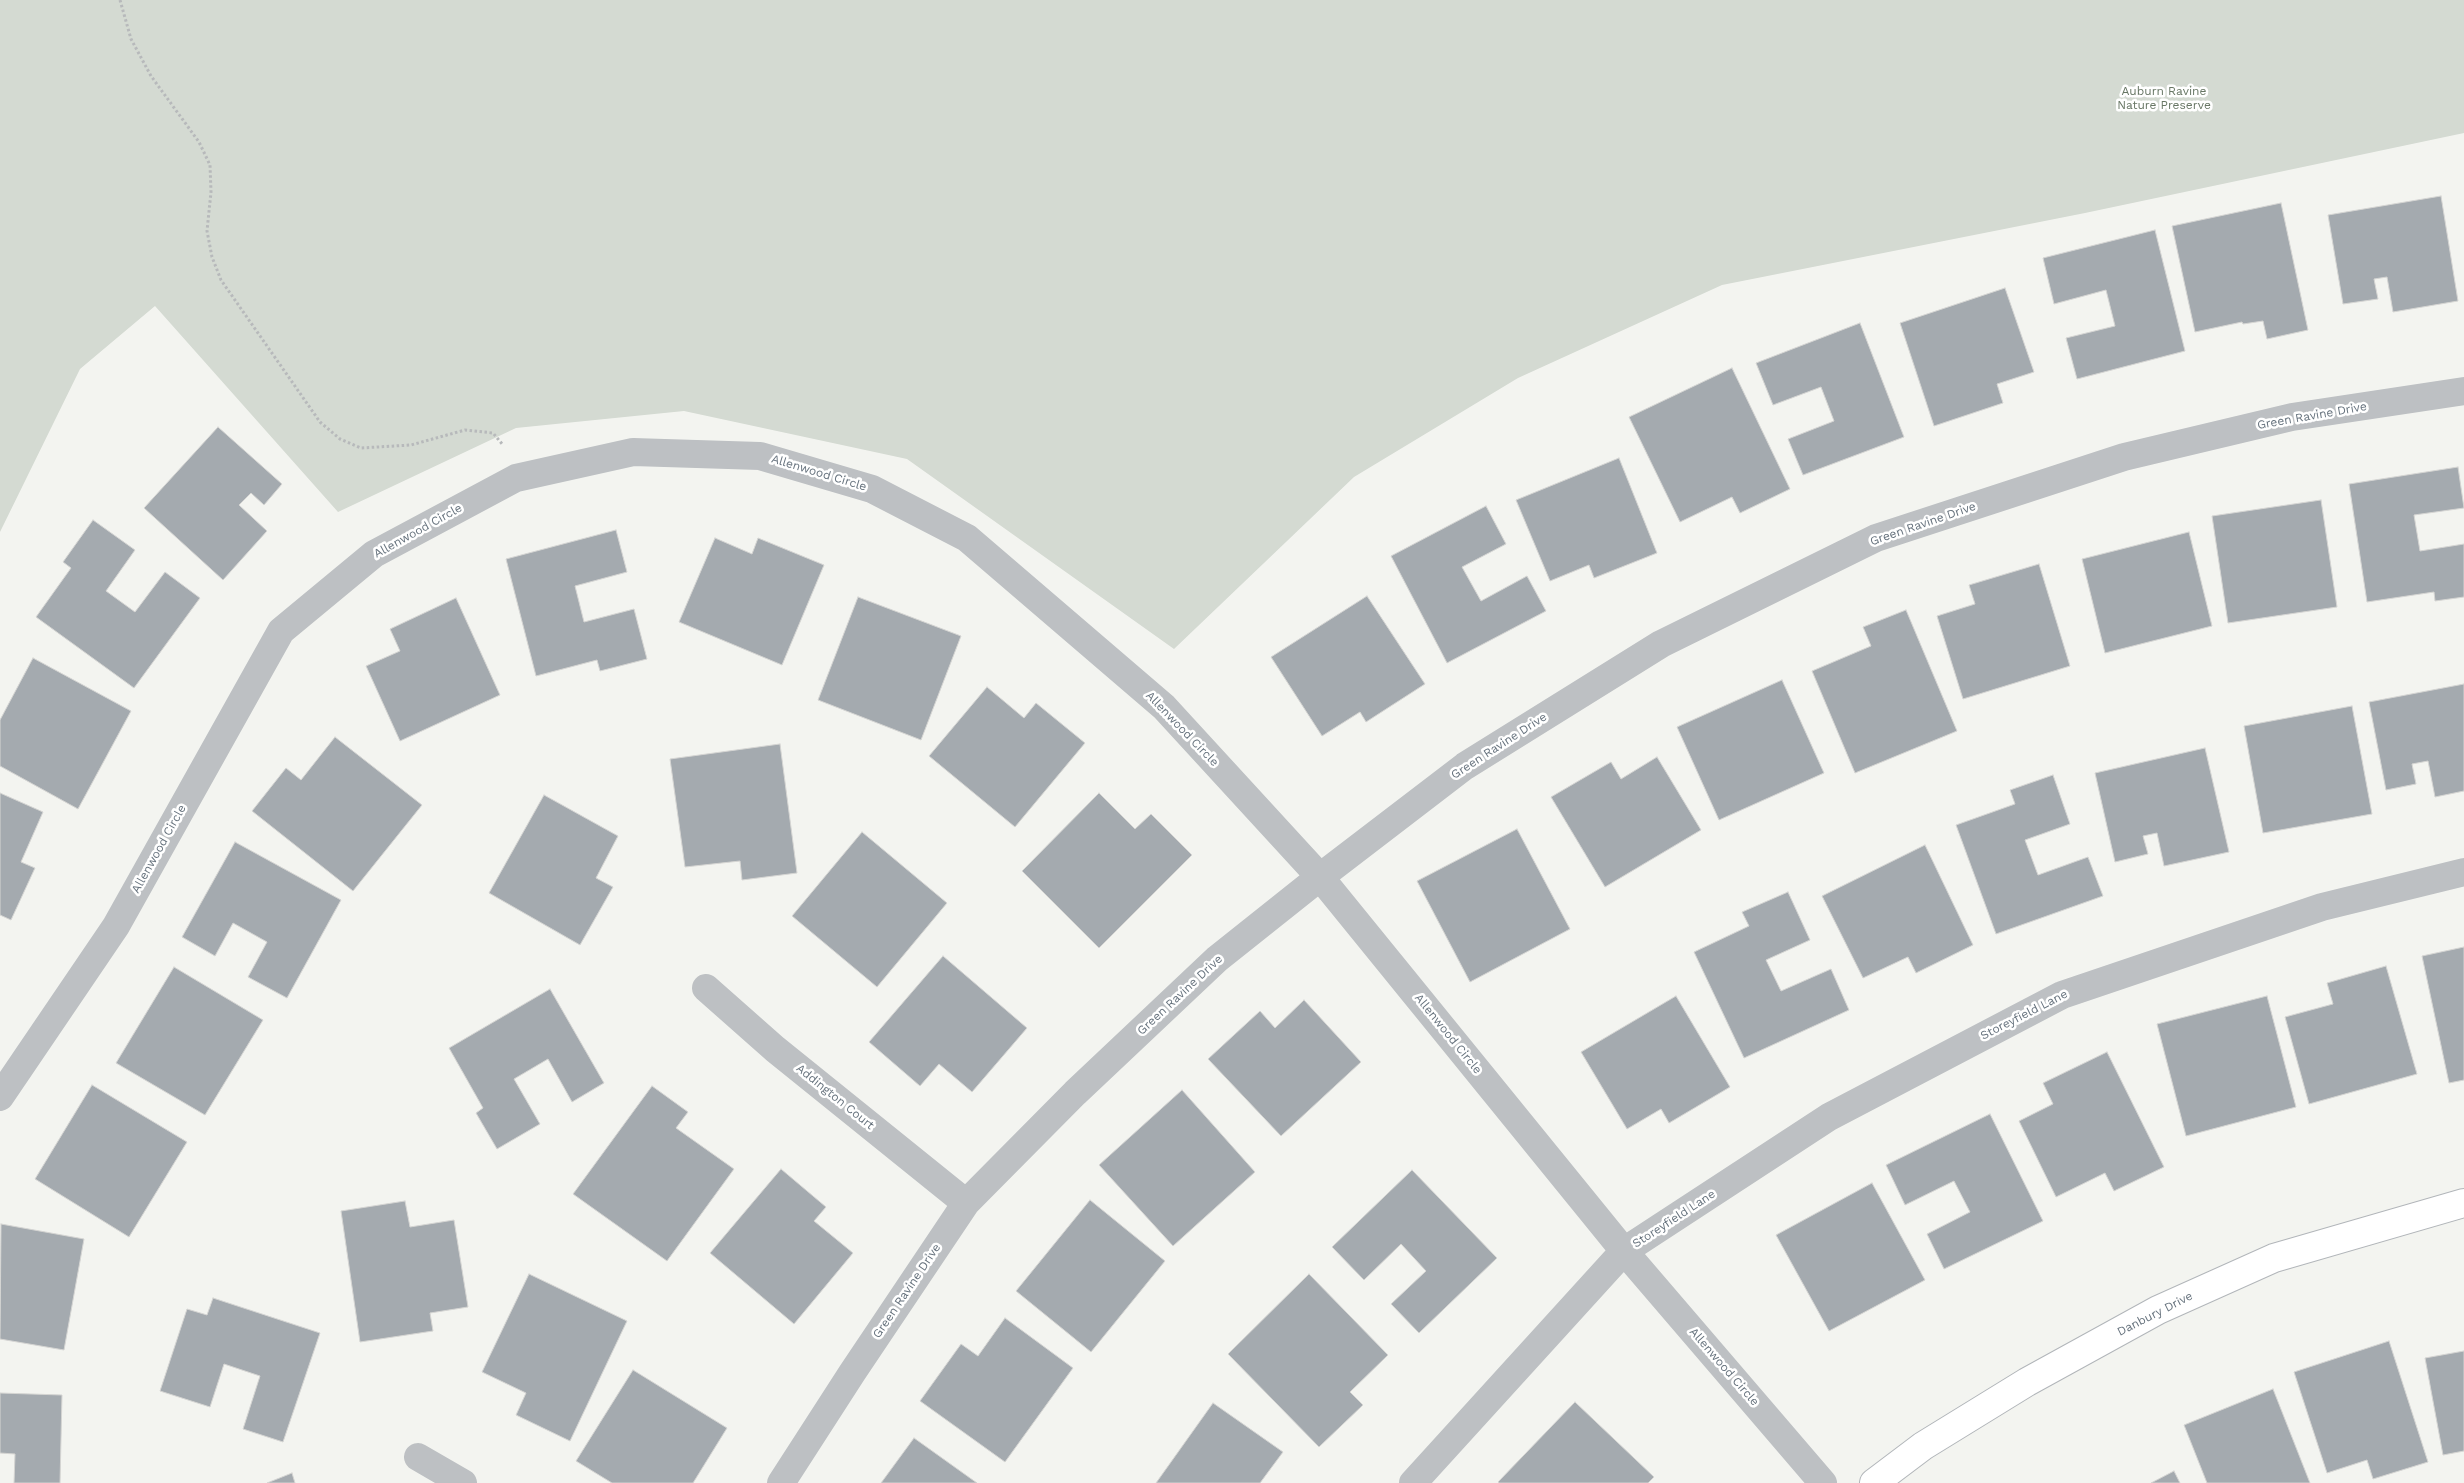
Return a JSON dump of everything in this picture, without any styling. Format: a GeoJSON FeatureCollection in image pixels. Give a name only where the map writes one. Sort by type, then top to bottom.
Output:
{"type":"FeatureCollection","features":[{"type":"Feature","properties":{"kind":"street","name":"Green Ravine Drive"},"geometry":{"type":"LineString","coordinates":[[781,1483],[966,1203],[1075,1094],[1217,960],[1320,877],[1464,766],[1660,644],[1876,538],[2124,457],[2292,417],[2464,391]]}},
{"type":"Feature","properties":{"kind":"street","name":"Allenwood Circle"},"geometry":{"type":"LineString","coordinates":[[0,1097],[116,926],[281,631],[374,554],[516,478],[633,452],[760,456],[872,489],[967,538],[1164,707],[1320,877],[1624,1251],[1823,1483]]}},
{"type":"Feature","properties":{"kind":"street","name":"Storeyfield Lane"},"geometry":{"type":"LineString","coordinates":[[1624,1251],[1829,1117],[2062,995],[2322,907],[2464,872]]}},
{"type":"Feature","properties":{"kind":"street","name":"Addington Court"},"geometry":{"type":"LineString","coordinates":[[706,988],[775,1049],[966,1203]]}},
{"type":"Feature","properties":{"kind":"street","name":"Danbury Drive"},"geometry":{"type":"LineString","coordinates":[[1874,1483],[1922,1446],[2027,1382],[2158,1310],[2274,1258],[2464,1203]]}},
{"type":"Feature","properties":{"kind":"street"},"geometry":{"type":"LineString","coordinates":[[1413,1483],[1624,1251]]}},
{"type":"Feature","properties":{"kind":"street"},"geometry":{"type":"LineString","coordinates":[[418,1457],[463,1483]]}},
{"type":"Feature","properties":{"kind":"path"},"geometry":{"type":"LineString","coordinates":[[120,0],[131,39],[151,76],[199,142],[210,165],[211,192],[207,231],[212,257],[221,280],[320,422],[340,440],[361,448],[411,446],[465,430],[493,433],[506,448],[516,478]]}},
{"type":"Feature","properties":{"kind":"green space","name":"Auburn Ravine Nature Preserve"},"geometry":{"type":"Polygon","coordinates":[[[0,0],[2464,0],[2464,133],[2085,213],[1722,285],[1518,378],[1354,477],[1174,649],[907,459],[684,411],[516,428],[338,512],[155,306],[80,369],[0,532],[0,0]]]}},
{"type":"Feature","properties":{"kind":"building"},"geometry":{"type":"Polygon","coordinates":[[[2441,196],[2458,301],[2393,312],[2387,277],[2374,279],[2378,299],[2343,304],[2328,215],[2441,196]]]}},
{"type":"Feature","properties":{"kind":"building"},"geometry":{"type":"Polygon","coordinates":[[[2281,203],[2308,330],[2267,339],[2263,321],[2243,324],[2242,322],[2195,332],[2172,226],[2281,203]]]}},
{"type":"Feature","properties":{"kind":"building"},"geometry":{"type":"Polygon","coordinates":[[[2155,230],[2185,351],[2077,379],[2066,338],[2115,326],[2106,290],[2054,304],[2043,258],[2155,230]]]}},
{"type":"Feature","properties":{"kind":"building"},"geometry":{"type":"Polygon","coordinates":[[[2005,288],[2034,372],[1997,384],[2003,403],[1934,426],[1900,323],[2005,288]]]}},
{"type":"Feature","properties":{"kind":"building"},"geometry":{"type":"Polygon","coordinates":[[[1860,323],[1904,437],[1803,475],[1788,439],[1834,421],[1821,387],[1773,405],[1756,363],[1860,323]]]}},
{"type":"Feature","properties":{"kind":"building"},"geometry":{"type":"Polygon","coordinates":[[[1732,368],[1790,489],[1740,513],[1732,497],[1680,522],[1629,417],[1732,368]]]}},
{"type":"Feature","properties":{"kind":"building"},"geometry":{"type":"Polygon","coordinates":[[[218,427],[282,484],[264,505],[251,493],[239,505],[267,531],[223,580],[144,508],[218,427]]]}},
{"type":"Feature","properties":{"kind":"building"},"geometry":{"type":"Polygon","coordinates":[[[1619,458],[1657,553],[1594,578],[1589,565],[1550,581],[1516,500],[1619,458]]]}},
{"type":"Feature","properties":{"kind":"building"},"geometry":{"type":"Polygon","coordinates":[[[2458,467],[2464,508],[2414,515],[2420,551],[2464,544],[2464,597],[2435,601],[2434,592],[2367,602],[2349,484],[2458,467]]]}},
{"type":"Feature","properties":{"kind":"building"},"geometry":{"type":"Polygon","coordinates":[[[2321,500],[2337,607],[2228,623],[2212,516],[2321,500]]]}},
{"type":"Feature","properties":{"kind":"building"},"geometry":{"type":"Polygon","coordinates":[[[1486,506],[1506,544],[1462,567],[1481,601],[1527,576],[1546,611],[1447,663],[1391,556],[1486,506]]]}},
{"type":"Feature","properties":{"kind":"building"},"geometry":{"type":"Polygon","coordinates":[[[93,520],[135,550],[106,591],[135,612],[165,572],[200,598],[134,688],[36,617],[71,568],[63,562],[93,520]]]}},
{"type":"Feature","properties":{"kind":"building"},"geometry":{"type":"Polygon","coordinates":[[[616,530],[627,572],[575,586],[584,622],[634,609],[647,659],[600,671],[597,660],[536,676],[506,559],[616,530]]]}},
{"type":"Feature","properties":{"kind":"building"},"geometry":{"type":"Polygon","coordinates":[[[2189,532],[2212,626],[2105,653],[2082,559],[2189,532]]]}},
{"type":"Feature","properties":{"kind":"building"},"geometry":{"type":"Polygon","coordinates":[[[715,538],[752,554],[758,538],[824,565],[782,665],[679,622],[715,538]]]}},
{"type":"Feature","properties":{"kind":"building"},"geometry":{"type":"Polygon","coordinates":[[[2039,564],[2070,666],[1963,699],[1937,616],[1975,604],[1969,585],[2039,564]]]}},
{"type":"Feature","properties":{"kind":"building"},"geometry":{"type":"Polygon","coordinates":[[[1367,596],[1425,684],[1366,722],[1360,712],[1322,736],[1271,657],[1367,596]]]}},
{"type":"Feature","properties":{"kind":"building"},"geometry":{"type":"Polygon","coordinates":[[[858,597],[961,636],[921,740],[818,700],[858,597]]]}},
{"type":"Feature","properties":{"kind":"building"},"geometry":{"type":"Polygon","coordinates":[[[456,598],[500,695],[400,741],[366,666],[400,651],[390,629],[456,598]]]}},
{"type":"Feature","properties":{"kind":"building"},"geometry":{"type":"Polygon","coordinates":[[[1906,610],[1957,731],[1855,773],[1812,671],[1871,646],[1863,627],[1906,610]]]}},
{"type":"Feature","properties":{"kind":"building"},"geometry":{"type":"Polygon","coordinates":[[[33,658],[131,711],[78,809],[0,766],[0,720],[33,658]]]}},
{"type":"Feature","properties":{"kind":"building"},"geometry":{"type":"Polygon","coordinates":[[[1782,680],[1824,773],[1719,820],[1677,727],[1782,680]]]}},
{"type":"Feature","properties":{"kind":"building"},"geometry":{"type":"Polygon","coordinates":[[[2464,684],[2464,791],[2435,797],[2428,761],[2412,764],[2416,784],[2386,790],[2369,702],[2464,684]]]}},
{"type":"Feature","properties":{"kind":"building"},"geometry":{"type":"Polygon","coordinates":[[[987,687],[1024,718],[1036,703],[1085,743],[1015,827],[929,756],[987,687]]]}},
{"type":"Feature","properties":{"kind":"building"},"geometry":{"type":"Polygon","coordinates":[[[2352,706],[2372,814],[2263,833],[2244,726],[2352,706]]]}},
{"type":"Feature","properties":{"kind":"building"},"geometry":{"type":"Polygon","coordinates":[[[335,737],[422,805],[353,891],[252,811],[286,768],[301,780],[335,737]]]}},
{"type":"Feature","properties":{"kind":"building"},"geometry":{"type":"Polygon","coordinates":[[[780,744],[797,873],[742,880],[740,861],[685,867],[670,759],[780,744]]]}},
{"type":"Feature","properties":{"kind":"building"},"geometry":{"type":"Polygon","coordinates":[[[2205,748],[2229,852],[2164,866],[2157,833],[2143,836],[2148,854],[2115,862],[2095,773],[2205,748]]]}},
{"type":"Feature","properties":{"kind":"building"},"geometry":{"type":"Polygon","coordinates":[[[1657,757],[1701,830],[1605,887],[1551,797],[1611,762],[1621,779],[1657,757]]]}},
{"type":"Feature","properties":{"kind":"building"},"geometry":{"type":"Polygon","coordinates":[[[2053,775],[2070,824],[2025,840],[2038,875],[2088,857],[2103,896],[1996,934],[1956,825],[2015,804],[2010,790],[2053,775]]]}},
{"type":"Feature","properties":{"kind":"building"},"geometry":{"type":"Polygon","coordinates":[[[0,793],[43,812],[21,862],[35,868],[11,920],[0,915],[0,793]]]}},
{"type":"Feature","properties":{"kind":"building"},"geometry":{"type":"Polygon","coordinates":[[[1099,793],[1135,829],[1151,814],[1192,855],[1099,948],[1022,871],[1099,793]]]}},
{"type":"Feature","properties":{"kind":"building"},"geometry":{"type":"Polygon","coordinates":[[[544,795],[618,836],[596,878],[613,887],[580,945],[489,893],[544,795]]]}},
{"type":"Feature","properties":{"kind":"building"},"geometry":{"type":"Polygon","coordinates":[[[1517,829],[1570,929],[1470,982],[1417,881],[1517,829]]]}},
{"type":"Feature","properties":{"kind":"building"},"geometry":{"type":"Polygon","coordinates":[[[862,832],[947,903],[877,987],[792,916],[862,832]]]}},
{"type":"Feature","properties":{"kind":"building"},"geometry":{"type":"Polygon","coordinates":[[[235,842],[341,900],[287,998],[248,977],[267,942],[233,923],[215,956],[182,937],[235,842]]]}},
{"type":"Feature","properties":{"kind":"building"},"geometry":{"type":"Polygon","coordinates":[[[1925,845],[1973,945],[1916,973],[1908,957],[1863,978],[1822,896],[1925,845]]]}},
{"type":"Feature","properties":{"kind":"building"},"geometry":{"type":"Polygon","coordinates":[[[1788,892],[1810,940],[1766,960],[1781,991],[1831,969],[1849,1010],[1744,1058],[1694,952],[1749,926],[1742,912],[1788,892]]]}},
{"type":"Feature","properties":{"kind":"building"},"geometry":{"type":"Polygon","coordinates":[[[2464,947],[2464,1080],[2449,1083],[2422,956],[2464,947]]]}},
{"type":"Feature","properties":{"kind":"building"},"geometry":{"type":"Polygon","coordinates":[[[943,956],[1027,1028],[972,1092],[939,1064],[920,1086],[869,1042],[943,956]]]}},
{"type":"Feature","properties":{"kind":"building"},"geometry":{"type":"Polygon","coordinates":[[[2386,966],[2417,1074],[2309,1104],[2285,1017],[2333,1004],[2327,983],[2386,966]]]}},
{"type":"Feature","properties":{"kind":"building"},"geometry":{"type":"Polygon","coordinates":[[[174,967],[263,1020],[205,1115],[116,1063],[174,967]]]}},
{"type":"Feature","properties":{"kind":"building"},"geometry":{"type":"Polygon","coordinates":[[[550,989],[604,1083],[572,1102],[548,1059],[514,1079],[540,1124],[497,1149],[476,1113],[483,1108],[449,1048],[550,989]]]}},
{"type":"Feature","properties":{"kind":"building"},"geometry":{"type":"Polygon","coordinates":[[[1676,996],[1730,1087],[1669,1123],[1661,1109],[1627,1129],[1581,1052],[1676,996]]]}},
{"type":"Feature","properties":{"kind":"building"},"geometry":{"type":"Polygon","coordinates":[[[2267,996],[2296,1107],[2186,1136],[2157,1024],[2267,996]]]}},
{"type":"Feature","properties":{"kind":"building"},"geometry":{"type":"Polygon","coordinates":[[[1304,1000],[1361,1062],[1281,1136],[1208,1059],[1260,1011],[1275,1028],[1304,1000]]]}},
{"type":"Feature","properties":{"kind":"building"},"geometry":{"type":"Polygon","coordinates":[[[2107,1052],[2164,1167],[2114,1191],[2105,1173],[2056,1197],[2019,1121],[2053,1104],[2043,1083],[2107,1052]]]}},
{"type":"Feature","properties":{"kind":"building"},"geometry":{"type":"Polygon","coordinates":[[[92,1085],[187,1142],[129,1237],[35,1179],[92,1085]]]}},
{"type":"Feature","properties":{"kind":"building"},"geometry":{"type":"Polygon","coordinates":[[[652,1086],[688,1112],[676,1128],[734,1169],[667,1261],[573,1194],[652,1086]]]}},
{"type":"Feature","properties":{"kind":"building"},"geometry":{"type":"Polygon","coordinates":[[[1182,1090],[1255,1172],[1173,1246],[1099,1165],[1182,1090]]]}},
{"type":"Feature","properties":{"kind":"building"},"geometry":{"type":"Polygon","coordinates":[[[1990,1114],[2043,1221],[1944,1269],[1927,1234],[1970,1212],[1954,1181],[1905,1205],[1886,1165],[1990,1114]]]}},
{"type":"Feature","properties":{"kind":"building"},"geometry":{"type":"Polygon","coordinates":[[[781,1169],[826,1207],[814,1221],[853,1253],[794,1324],[710,1253],[781,1169]]]}},
{"type":"Feature","properties":{"kind":"building"},"geometry":{"type":"Polygon","coordinates":[[[1412,1170],[1497,1258],[1419,1333],[1391,1304],[1426,1271],[1401,1244],[1364,1280],[1332,1247],[1412,1170]]]}},
{"type":"Feature","properties":{"kind":"building"},"geometry":{"type":"Polygon","coordinates":[[[1872,1183],[1925,1280],[1829,1331],[1776,1235],[1872,1183]]]}},
{"type":"Feature","properties":{"kind":"building"},"geometry":{"type":"Polygon","coordinates":[[[1090,1200],[1165,1261],[1091,1352],[1016,1291],[1090,1200]]]}},
{"type":"Feature","properties":{"kind":"building"},"geometry":{"type":"Polygon","coordinates":[[[405,1201],[410,1227],[454,1220],[468,1307],[430,1313],[433,1331],[360,1342],[341,1211],[405,1201]]]}},
{"type":"Feature","properties":{"kind":"building"},"geometry":{"type":"Polygon","coordinates":[[[1,1224],[84,1239],[64,1350],[0,1339],[1,1224]]]}},
{"type":"Feature","properties":{"kind":"building"},"geometry":{"type":"Polygon","coordinates":[[[529,1274],[627,1321],[570,1441],[516,1415],[526,1393],[482,1372],[529,1274]]]}},
{"type":"Feature","properties":{"kind":"building"},"geometry":{"type":"Polygon","coordinates":[[[1309,1274],[1388,1355],[1350,1392],[1363,1405],[1319,1447],[1228,1354],[1309,1274]]]}},
{"type":"Feature","properties":{"kind":"building"},"geometry":{"type":"Polygon","coordinates":[[[213,1298],[320,1333],[283,1442],[243,1429],[260,1376],[224,1364],[210,1407],[160,1391],[187,1309],[207,1315],[213,1298]]]}},
{"type":"Feature","properties":{"kind":"building"},"geometry":{"type":"Polygon","coordinates":[[[1005,1318],[1073,1368],[1005,1462],[920,1401],[961,1344],[978,1356],[1005,1318]]]}},
{"type":"Feature","properties":{"kind":"building"},"geometry":{"type":"Polygon","coordinates":[[[2389,1341],[2428,1462],[2373,1479],[2367,1460],[2327,1473],[2294,1372],[2389,1341]]]}},
{"type":"Feature","properties":{"kind":"building"},"geometry":{"type":"Polygon","coordinates":[[[2464,1351],[2464,1451],[2443,1455],[2425,1358],[2464,1351]]]}},
{"type":"Feature","properties":{"kind":"building"},"geometry":{"type":"Polygon","coordinates":[[[633,1370],[727,1428],[693,1483],[612,1483],[576,1461],[633,1370]]]}},
{"type":"Feature","properties":{"kind":"building"},"geometry":{"type":"Polygon","coordinates":[[[2273,1389],[2310,1483],[2207,1483],[2184,1425],[2273,1389]]]}},
{"type":"Feature","properties":{"kind":"building"},"geometry":{"type":"Polygon","coordinates":[[[0,1393],[62,1395],[60,1483],[14,1483],[15,1454],[0,1453],[0,1393]]]}},
{"type":"Feature","properties":{"kind":"building"},"geometry":{"type":"Polygon","coordinates":[[[1575,1402],[1654,1477],[1648,1483],[1499,1483],[1498,1482],[1575,1402]]]}},
{"type":"Feature","properties":{"kind":"building"},"geometry":{"type":"Polygon","coordinates":[[[1213,1403],[1283,1452],[1260,1483],[1156,1483],[1213,1403]]]}},
{"type":"Feature","properties":{"kind":"building"},"geometry":{"type":"Polygon","coordinates":[[[914,1438],[977,1483],[881,1483],[914,1438]]]}},
{"type":"Feature","properties":{"kind":"building"},"geometry":{"type":"Polygon","coordinates":[[[2174,1471],[2180,1483],[2151,1483],[2174,1471]]]}},
{"type":"Feature","properties":{"kind":"building"},"geometry":{"type":"Polygon","coordinates":[[[292,1473],[295,1483],[267,1483],[292,1473]]]}}]}
